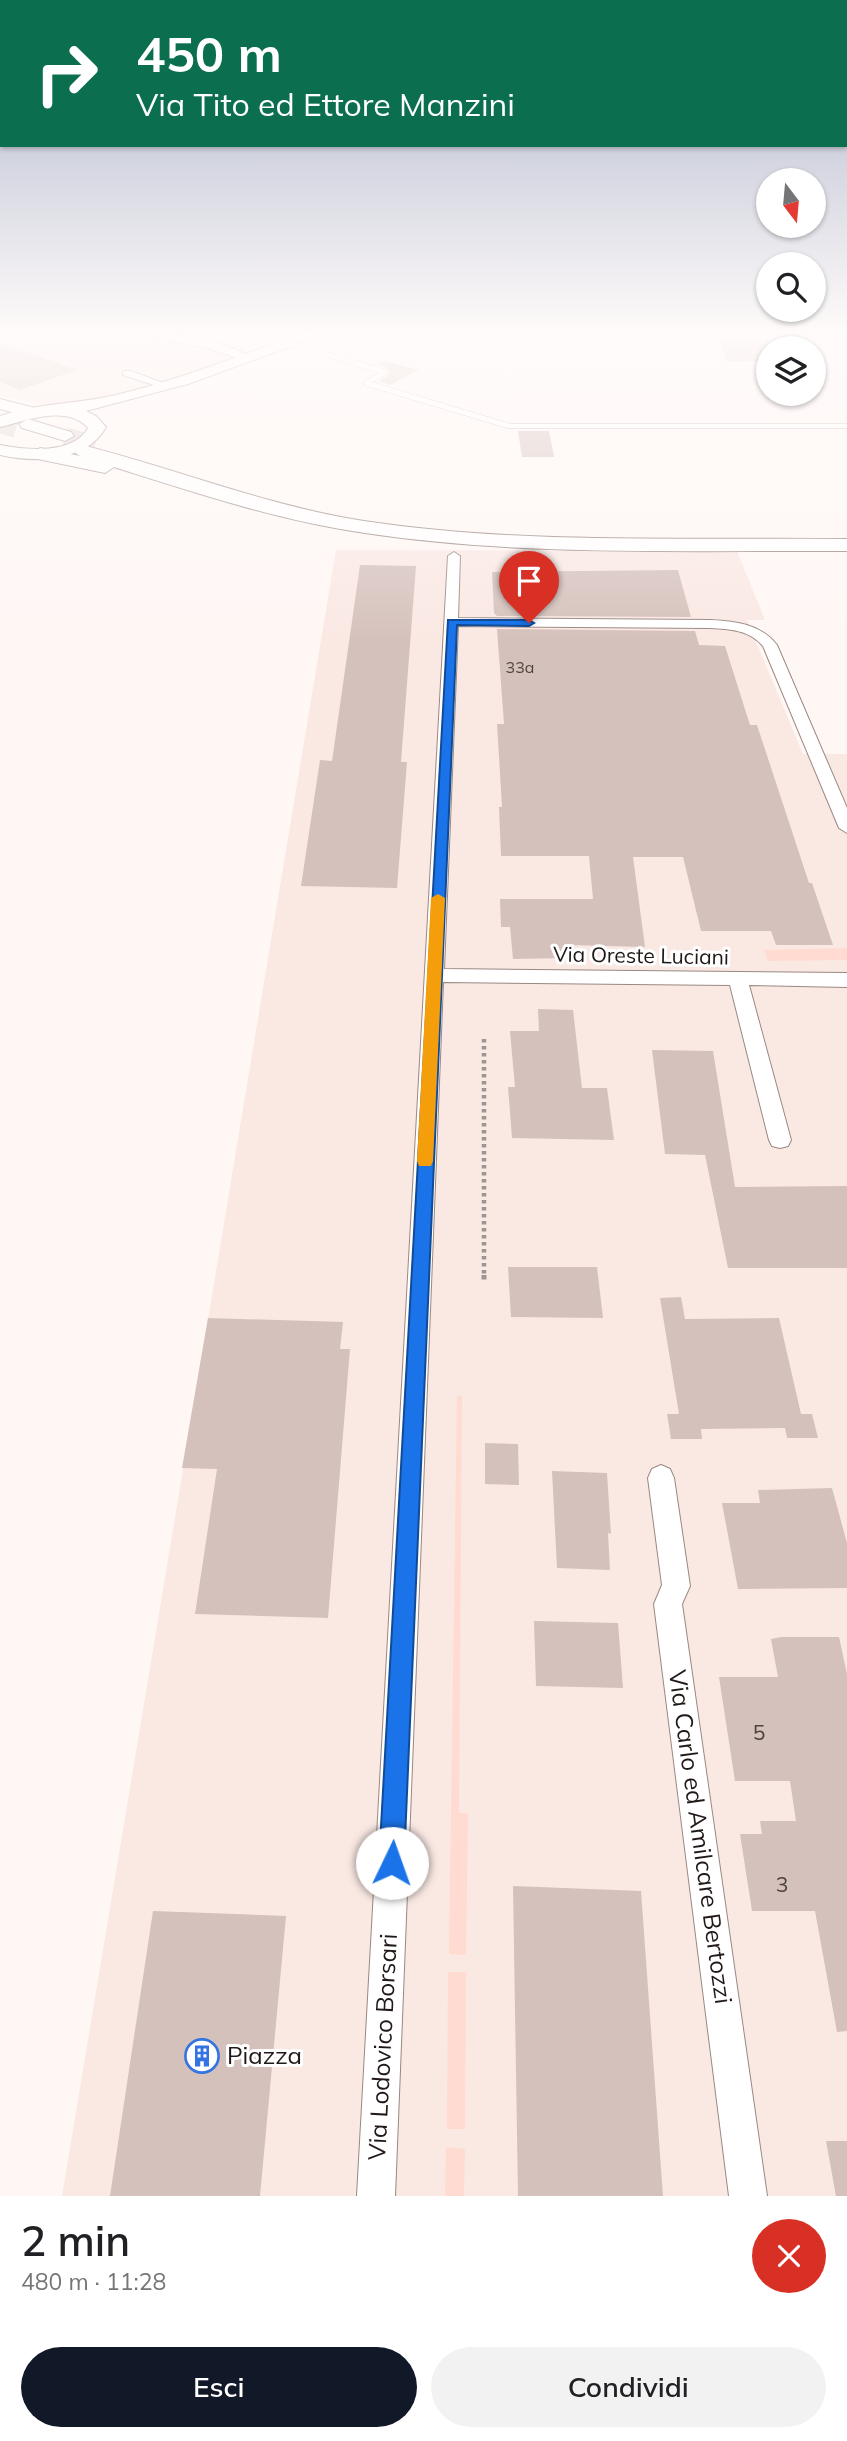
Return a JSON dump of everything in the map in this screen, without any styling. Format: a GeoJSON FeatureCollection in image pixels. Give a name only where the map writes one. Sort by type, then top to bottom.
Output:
{"type":"FeatureCollection","features":[{"type":"Feature","properties":{"kind":"highway"},"geometry":{"type":"LineString","coordinates":[[44,436],[52,443],[99,465],[272,517],[402,536],[847,545]]}},
{"type":"Feature","properties":{"kind":"highway"},"geometry":{"type":"LineString","coordinates":[[96,439],[222,495],[297,514],[404,532],[522,538],[847,537]]}},
{"type":"Feature","properties":{"kind":"highway"},"geometry":{"type":"LineString","coordinates":[[332,502],[522,538]]}},
{"type":"Feature","properties":{"kind":"main road"},"geometry":{"type":"LineString","coordinates":[[0,450],[52,443],[75,447],[96,439]]}},
{"type":"Feature","properties":{"kind":"street","name":"Via Lodovico Borsari"},"geometry":{"type":"LineString","coordinates":[[376,2196],[454,556]]}},
{"type":"Feature","properties":{"kind":"street"},"geometry":{"type":"LineString","coordinates":[[452,622],[710,624],[732,625],[760,635],[770,645],[847,828]]}},
{"type":"Feature","properties":{"kind":"street","name":"Via Oreste Luciani"},"geometry":{"type":"LineString","coordinates":[[434,975],[847,980]]}},
{"type":"Feature","properties":{"kind":"street"},"geometry":{"type":"LineString","coordinates":[[738,980],[780,1140]]}},
{"type":"Feature","properties":{"kind":"street","name":"Via Carlo ed Amilcare Bertozzi"},"geometry":{"type":"LineString","coordinates":[[660,1478],[676,1586],[668,1604],[748,2196]]}},
{"type":"Feature","properties":{"kind":"path"},"geometry":{"type":"LineString","coordinates":[[484,1039],[484,1280]]}},
{"type":"Feature","properties":{"kind":"shaded area"},"geometry":{"type":"Polygon","coordinates":[[[336,550],[737,551],[765,620],[747,620],[803,754],[847,754],[847,2196],[62,2196],[336,550]]]}},
{"type":"Feature","properties":{"kind":"shaded area"},"geometry":{"type":"Polygon","coordinates":[[[847,948],[847,960],[768,961],[764,950],[847,948]]]}},
{"type":"Feature","properties":{"kind":"shaded area"},"geometry":{"type":"Polygon","coordinates":[[[457,1396],[462,1396],[459,1813],[468,1813],[466,1955],[449,1954],[457,1396]]]}},
{"type":"Feature","properties":{"kind":"shaded area"},"geometry":{"type":"Polygon","coordinates":[[[448,1972],[466,1972],[465,2129],[447,2129],[448,1972]]]}},
{"type":"Feature","properties":{"kind":"shaded area"},"geometry":{"type":"Polygon","coordinates":[[[446,2147],[465,2149],[464,2196],[445,2196],[446,2147]]]}},
{"type":"Feature","properties":{"kind":"building"},"geometry":{"type":"Polygon","coordinates":[[[519,436],[550,436],[554,457],[522,457],[519,436]]]}},
{"type":"Feature","properties":{"kind":"building"},"geometry":{"type":"Polygon","coordinates":[[[360,565],[416,566],[401,762],[407,762],[397,888],[301,886],[320,760],[332,761],[360,565]]]}},
{"type":"Feature","properties":{"kind":"building"},"geometry":{"type":"Polygon","coordinates":[[[678,570],[691,617],[497,616],[494,613],[492,572],[678,570]]]}},
{"type":"Feature","properties":{"kind":"building"},"geometry":{"type":"Polygon","coordinates":[[[497,629],[695,631],[699,645],[725,646],[750,725],[757,725],[809,883],[812,883],[833,945],[776,945],[771,931],[701,931],[683,857],[633,857],[645,947],[566,945],[568,958],[513,959],[510,927],[501,927],[500,899],[593,899],[589,856],[501,856],[499,807],[502,807],[497,724],[504,724],[497,629]]]}},
{"type":"Feature","properties":{"kind":"building"},"geometry":{"type":"Polygon","coordinates":[[[538,1009],[573,1010],[582,1088],[607,1088],[614,1140],[512,1138],[508,1087],[515,1087],[510,1031],[539,1031],[538,1009]]]}},
{"type":"Feature","properties":{"kind":"building"},"geometry":{"type":"Polygon","coordinates":[[[652,1050],[713,1051],[735,1187],[847,1186],[847,1268],[728,1268],[705,1155],[665,1154],[652,1050]]]}},
{"type":"Feature","properties":{"kind":"building"},"geometry":{"type":"Polygon","coordinates":[[[508,1267],[597,1267],[603,1318],[511,1317],[508,1267]]]}},
{"type":"Feature","properties":{"kind":"building"},"geometry":{"type":"Polygon","coordinates":[[[681,1297],[685,1319],[779,1318],[801,1414],[812,1414],[818,1438],[787,1438],[785,1428],[701,1429],[702,1439],[671,1439],[667,1414],[679,1414],[660,1298],[681,1297]]]}},
{"type":"Feature","properties":{"kind":"building"},"geometry":{"type":"Polygon","coordinates":[[[208,1318],[343,1322],[340,1349],[350,1349],[328,1618],[195,1614],[217,1469],[182,1468],[208,1318]]]}},
{"type":"Feature","properties":{"kind":"building"},"geometry":{"type":"Polygon","coordinates":[[[485,1443],[518,1444],[519,1485],[485,1484],[485,1443]]]}},
{"type":"Feature","properties":{"kind":"building"},"geometry":{"type":"Polygon","coordinates":[[[552,1471],[607,1473],[611,1534],[608,1533],[610,1570],[557,1568],[552,1471]]]}},
{"type":"Feature","properties":{"kind":"building"},"geometry":{"type":"Polygon","coordinates":[[[832,1488],[847,1543],[847,1588],[738,1589],[722,1503],[760,1503],[758,1490],[832,1488]]]}},
{"type":"Feature","properties":{"kind":"building"},"geometry":{"type":"Polygon","coordinates":[[[534,1621],[618,1623],[623,1688],[536,1686],[534,1621]]]}},
{"type":"Feature","properties":{"kind":"building"},"geometry":{"type":"Polygon","coordinates":[[[839,1637],[847,1674],[847,2031],[837,2032],[815,1911],[752,1911],[740,1834],[762,1834],[760,1821],[796,1821],[790,1781],[735,1781],[719,1677],[778,1677],[771,1639],[839,1637]]]}},
{"type":"Feature","properties":{"kind":"building"},"geometry":{"type":"Polygon","coordinates":[[[513,1886],[641,1891],[663,2196],[518,2196],[513,1886]]]}},
{"type":"Feature","properties":{"kind":"building","name":"Piazza"},"geometry":{"type":"Polygon","coordinates":[[[153,1911],[286,1916],[260,2196],[110,2196],[153,1911]]]}},
{"type":"Feature","properties":{"kind":"building"},"geometry":{"type":"Polygon","coordinates":[[[826,2141],[847,2141],[847,2196],[836,2196],[826,2141]]]}},
{"type":"Feature","properties":{"kind":"tunnel"},"geometry":{"type":"LineString","coordinates":[[67,436],[95,445]]}},
{"type":"Feature","properties":{"kind":"slow traffic"},"geometry":{"type":"LineString","coordinates":[[425,1161],[438,898]]}},
{"type":"Feature","properties":{"kind":"place","name":"Piazza"},"geometry":{"type":"Point","coordinates":[202,2056]}},
{"type":"Feature","properties":{"kind":"route"},"geometry":{"type":"LineString","coordinates":[[392,1863],[452,622],[529,623]]}}]}
